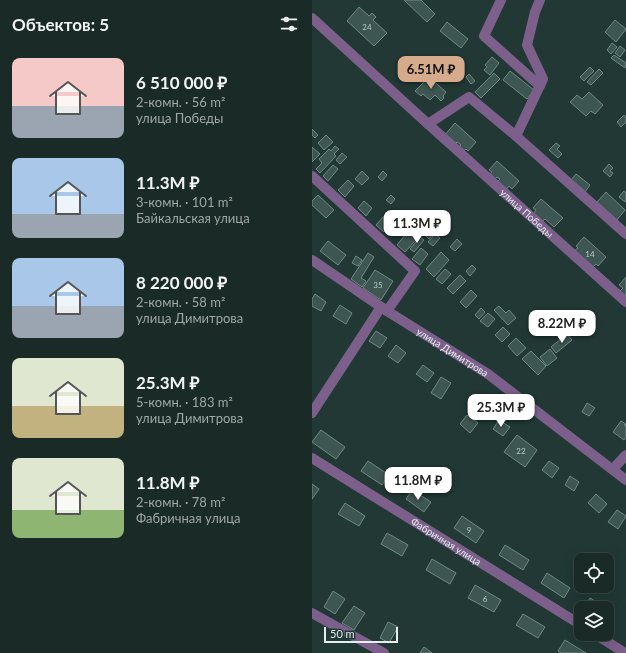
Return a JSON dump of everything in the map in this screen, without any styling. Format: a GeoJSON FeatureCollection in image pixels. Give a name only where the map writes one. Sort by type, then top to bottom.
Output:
{"type":"FeatureCollection","features":[{"type":"Feature","properties":{"kind":"street"},"geometry":{"type":"LineString","coordinates":[[501,0],[484,36],[540,86]]}},
{"type":"Feature","properties":{"kind":"street"},"geometry":{"type":"LineString","coordinates":[[516,136],[543,79],[527,45],[535,12],[540,0]]}},
{"type":"Feature","properties":{"kind":"street","name":"улица Победы"},"geometry":{"type":"LineString","coordinates":[[312,18],[626,302]]}},
{"type":"Feature","properties":{"kind":"street"},"geometry":{"type":"LineString","coordinates":[[428,124],[469,97],[516,136],[626,234]]}},
{"type":"Feature","properties":{"kind":"street"},"geometry":{"type":"LineString","coordinates":[[312,176],[415,271],[384,309],[312,413]]}},
{"type":"Feature","properties":{"kind":"street","name":"улица Димитрова"},"geometry":{"type":"LineString","coordinates":[[312,260],[384,309],[488,374],[626,480]]}},
{"type":"Feature","properties":{"kind":"street"},"geometry":{"type":"LineString","coordinates":[[613,469],[626,455]]}},
{"type":"Feature","properties":{"kind":"street","name":"Фабричная улица"},"geometry":{"type":"LineString","coordinates":[[312,458],[574,621]]}},
{"type":"Feature","properties":{"kind":"street"},"geometry":{"type":"LineString","coordinates":[[312,612],[384,653]]}},
{"type":"Feature","properties":{"kind":"street"},"geometry":{"type":"LineString","coordinates":[[606,641],[625,653]]}},
{"type":"Feature","properties":{"kind":"building"},"geometry":{"type":"Polygon","coordinates":[[[404,0],[421,0],[435,14],[427,22],[404,0]]]}},
{"type":"Feature","properties":{"kind":"building"},"geometry":{"type":"Polygon","coordinates":[[[359,7],[369,16],[372,13],[376,17],[373,20],[387,33],[374,46],[347,21],[359,7]]]}},
{"type":"Feature","properties":{"kind":"building"},"geometry":{"type":"Polygon","coordinates":[[[615,20],[626,29],[616,42],[605,32],[615,20]]]}},
{"type":"Feature","properties":{"kind":"building"},"geometry":{"type":"Polygon","coordinates":[[[447,22],[468,39],[461,48],[440,31],[447,22]]]}},
{"type":"Feature","properties":{"kind":"building"},"geometry":{"type":"Polygon","coordinates":[[[612,43],[617,47],[611,54],[607,50],[612,43]]]}},
{"type":"Feature","properties":{"kind":"building"},"geometry":{"type":"Polygon","coordinates":[[[620,46],[625,50],[620,57],[615,53],[620,46]]]}},
{"type":"Feature","properties":{"kind":"building"},"geometry":{"type":"Polygon","coordinates":[[[614,55],[626,63],[625,68],[611,58],[614,55]]]}},
{"type":"Feature","properties":{"kind":"building"},"geometry":{"type":"Polygon","coordinates":[[[492,57],[499,63],[490,75],[484,70],[487,67],[485,65],[492,57]]]}},
{"type":"Feature","properties":{"kind":"building"},"geometry":{"type":"Polygon","coordinates":[[[590,67],[594,71],[584,81],[580,77],[590,67]]]}},
{"type":"Feature","properties":{"kind":"building"},"geometry":{"type":"Polygon","coordinates":[[[599,69],[603,73],[591,85],[587,82],[599,69]]]}},
{"type":"Feature","properties":{"kind":"building"},"geometry":{"type":"Polygon","coordinates":[[[510,71],[534,90],[527,99],[503,80],[510,71]]]}},
{"type":"Feature","properties":{"kind":"building"},"geometry":{"type":"Polygon","coordinates":[[[494,73],[500,79],[481,98],[475,92],[494,73]]]}},
{"type":"Feature","properties":{"kind":"building"},"geometry":{"type":"Polygon","coordinates":[[[469,74],[475,81],[471,84],[466,77],[469,74]]]}},
{"type":"Feature","properties":{"kind":"building"},"geometry":{"type":"Polygon","coordinates":[[[429,77],[446,92],[441,101],[435,95],[430,100],[423,94],[421,96],[415,91],[429,77]]]}},
{"type":"Feature","properties":{"kind":"building"},"geometry":{"type":"Polygon","coordinates":[[[589,92],[603,105],[595,114],[591,111],[586,116],[570,102],[577,95],[582,99],[589,92]]]}},
{"type":"Feature","properties":{"kind":"building"},"geometry":{"type":"Polygon","coordinates":[[[624,115],[626,117],[626,122],[621,127],[617,122],[624,115]]]}},
{"type":"Feature","properties":{"kind":"building"},"geometry":{"type":"Polygon","coordinates":[[[455,123],[476,142],[468,151],[466,149],[463,152],[458,148],[461,145],[457,142],[454,145],[444,136],[455,123]]]}},
{"type":"Feature","properties":{"kind":"building"},"geometry":{"type":"Polygon","coordinates":[[[312,129],[318,135],[315,138],[312,135],[312,129]]]}},
{"type":"Feature","properties":{"kind":"building"},"geometry":{"type":"Polygon","coordinates":[[[326,135],[333,142],[324,150],[318,143],[326,135]]]}},
{"type":"Feature","properties":{"kind":"building"},"geometry":{"type":"Polygon","coordinates":[[[556,143],[560,146],[557,149],[562,154],[558,158],[549,150],[556,143]]]}},
{"type":"Feature","properties":{"kind":"building"},"geometry":{"type":"Polygon","coordinates":[[[335,146],[339,149],[334,154],[336,156],[320,173],[316,169],[322,163],[319,159],[329,149],[331,151],[335,146]]]}},
{"type":"Feature","properties":{"kind":"building"},"geometry":{"type":"Polygon","coordinates":[[[312,147],[320,154],[312,162],[312,147]]]}},
{"type":"Feature","properties":{"kind":"building"},"geometry":{"type":"Polygon","coordinates":[[[342,153],[347,157],[340,164],[336,160],[342,153]]]}},
{"type":"Feature","properties":{"kind":"building"},"geometry":{"type":"Polygon","coordinates":[[[497,161],[519,181],[512,189],[509,186],[505,191],[496,183],[500,179],[497,177],[494,180],[489,175],[492,172],[489,170],[497,161]]]}},
{"type":"Feature","properties":{"kind":"building"},"geometry":{"type":"Polygon","coordinates":[[[609,164],[613,168],[610,171],[613,173],[610,177],[603,171],[609,164]]]}},
{"type":"Feature","properties":{"kind":"building"},"geometry":{"type":"Polygon","coordinates":[[[333,165],[338,169],[328,181],[323,176],[333,165]]]}},
{"type":"Feature","properties":{"kind":"building"},"geometry":{"type":"Polygon","coordinates":[[[362,171],[369,178],[362,185],[355,179],[362,171]]]}},
{"type":"Feature","properties":{"kind":"building"},"geometry":{"type":"Polygon","coordinates":[[[383,171],[387,175],[382,181],[378,177],[383,171]]]}},
{"type":"Feature","properties":{"kind":"building"},"geometry":{"type":"Polygon","coordinates":[[[576,174],[590,185],[585,192],[571,180],[576,174]]]}},
{"type":"Feature","properties":{"kind":"building"},"geometry":{"type":"Polygon","coordinates":[[[348,180],[354,186],[345,197],[338,190],[348,180]]]}},
{"type":"Feature","properties":{"kind":"building"},"geometry":{"type":"Polygon","coordinates":[[[624,191],[626,193],[625,202],[619,197],[624,191]]]}},
{"type":"Feature","properties":{"kind":"building"},"geometry":{"type":"Polygon","coordinates":[[[606,192],[625,210],[617,220],[597,202],[606,192]]]}},
{"type":"Feature","properties":{"kind":"building"},"geometry":{"type":"Polygon","coordinates":[[[318,195],[334,210],[326,218],[312,205],[312,201],[318,195]]]}},
{"type":"Feature","properties":{"kind":"building"},"geometry":{"type":"Polygon","coordinates":[[[391,195],[395,199],[391,204],[386,200],[391,195]]]}},
{"type":"Feature","properties":{"kind":"building"},"geometry":{"type":"Polygon","coordinates":[[[541,199],[563,218],[554,227],[545,219],[543,221],[533,214],[536,210],[533,208],[541,199]]]}},
{"type":"Feature","properties":{"kind":"building"},"geometry":{"type":"Polygon","coordinates":[[[364,201],[372,208],[366,216],[358,208],[364,201]]]}},
{"type":"Feature","properties":{"kind":"building"},"geometry":{"type":"Polygon","coordinates":[[[384,216],[387,219],[390,216],[397,223],[393,228],[390,225],[384,232],[376,225],[384,216]]]}},
{"type":"Feature","properties":{"kind":"building"},"geometry":{"type":"Polygon","coordinates":[[[414,224],[423,232],[405,252],[397,245],[414,224]]]}},
{"type":"Feature","properties":{"kind":"building"},"geometry":{"type":"Polygon","coordinates":[[[428,230],[433,234],[429,239],[424,234],[428,230]]]}},
{"type":"Feature","properties":{"kind":"building"},"geometry":{"type":"Polygon","coordinates":[[[435,234],[440,238],[433,246],[428,242],[435,234]]]}},
{"type":"Feature","properties":{"kind":"building"},"geometry":{"type":"Polygon","coordinates":[[[420,237],[424,240],[414,252],[410,249],[420,237]]]}},
{"type":"Feature","properties":{"kind":"building"},"geometry":{"type":"Polygon","coordinates":[[[584,237],[606,257],[598,266],[596,264],[592,268],[574,251],[578,248],[576,246],[584,237]]]}},
{"type":"Feature","properties":{"kind":"building"},"geometry":{"type":"Polygon","coordinates":[[[457,239],[462,244],[455,251],[450,247],[457,239]]]}},
{"type":"Feature","properties":{"kind":"building"},"geometry":{"type":"Polygon","coordinates":[[[328,241],[346,255],[338,265],[320,251],[328,241]]]}},
{"type":"Feature","properties":{"kind":"building"},"geometry":{"type":"Polygon","coordinates":[[[421,248],[428,254],[420,265],[412,259],[421,248]]]}},
{"type":"Feature","properties":{"kind":"building"},"geometry":{"type":"Polygon","coordinates":[[[441,252],[449,260],[434,277],[426,269],[441,252]]]}},
{"type":"Feature","properties":{"kind":"building"},"geometry":{"type":"Polygon","coordinates":[[[368,253],[374,257],[361,278],[366,281],[362,287],[351,279],[368,253]]]}},
{"type":"Feature","properties":{"kind":"building"},"geometry":{"type":"Polygon","coordinates":[[[356,256],[362,260],[358,266],[352,263],[356,256]]]}},
{"type":"Feature","properties":{"kind":"building"},"geometry":{"type":"Polygon","coordinates":[[[472,265],[476,269],[470,276],[466,271],[472,265]]]}},
{"type":"Feature","properties":{"kind":"building"},"geometry":{"type":"Polygon","coordinates":[[[445,269],[451,274],[442,284],[436,279],[445,269]]]}},
{"type":"Feature","properties":{"kind":"building"},"geometry":{"type":"Polygon","coordinates":[[[375,270],[393,281],[381,300],[363,288],[375,270]]]}},
{"type":"Feature","properties":{"kind":"building"},"geometry":{"type":"Polygon","coordinates":[[[460,275],[466,281],[453,294],[447,288],[460,275]]]}},
{"type":"Feature","properties":{"kind":"building"},"geometry":{"type":"Polygon","coordinates":[[[626,277],[626,296],[619,292],[623,288],[619,285],[626,277]]]}},
{"type":"Feature","properties":{"kind":"building"},"geometry":{"type":"Polygon","coordinates":[[[471,290],[477,296],[466,308],[460,302],[471,290]]]}},
{"type":"Feature","properties":{"kind":"building"},"geometry":{"type":"Polygon","coordinates":[[[315,294],[326,302],[321,311],[312,306],[312,299],[315,294]]]}},
{"type":"Feature","properties":{"kind":"building"},"geometry":{"type":"Polygon","coordinates":[[[340,305],[352,313],[346,324],[333,316],[340,305]]]}},
{"type":"Feature","properties":{"kind":"building"},"geometry":{"type":"Polygon","coordinates":[[[499,306],[506,313],[509,310],[516,318],[508,325],[494,310],[499,306]]]}},
{"type":"Feature","properties":{"kind":"building"},"geometry":{"type":"Polygon","coordinates":[[[481,308],[485,312],[479,319],[475,315],[481,308]]]}},
{"type":"Feature","properties":{"kind":"building"},"geometry":{"type":"Polygon","coordinates":[[[488,313],[495,319],[488,327],[480,321],[488,313]]]}},
{"type":"Feature","properties":{"kind":"building"},"geometry":{"type":"Polygon","coordinates":[[[503,327],[510,334],[502,342],[495,335],[503,327]]]}},
{"type":"Feature","properties":{"kind":"building"},"geometry":{"type":"Polygon","coordinates":[[[376,331],[387,338],[380,348],[369,341],[376,331]]]}},
{"type":"Feature","properties":{"kind":"building"},"geometry":{"type":"Polygon","coordinates":[[[567,334],[572,340],[556,353],[551,347],[567,334]]]}},
{"type":"Feature","properties":{"kind":"building"},"geometry":{"type":"Polygon","coordinates":[[[516,338],[526,348],[517,356],[508,346],[516,338]]]}},
{"type":"Feature","properties":{"kind":"building"},"geometry":{"type":"Polygon","coordinates":[[[396,345],[406,353],[398,363],[388,356],[396,345]]]}},
{"type":"Feature","properties":{"kind":"building"},"geometry":{"type":"Polygon","coordinates":[[[550,349],[557,358],[547,366],[540,357],[550,349]]]}},
{"type":"Feature","properties":{"kind":"building"},"geometry":{"type":"Polygon","coordinates":[[[531,351],[546,366],[538,375],[522,359],[531,351]]]}},
{"type":"Feature","properties":{"kind":"building"},"geometry":{"type":"Polygon","coordinates":[[[423,365],[434,373],[427,382],[416,374],[423,365]]]}},
{"type":"Feature","properties":{"kind":"building"},"geometry":{"type":"Polygon","coordinates":[[[441,377],[451,383],[441,399],[431,393],[441,377]]]}},
{"type":"Feature","properties":{"kind":"building"},"geometry":{"type":"Polygon","coordinates":[[[587,403],[595,408],[589,416],[582,412],[587,403]]]}},
{"type":"Feature","properties":{"kind":"building"},"geometry":{"type":"Polygon","coordinates":[[[467,415],[478,423],[470,433],[460,424],[467,415]]]}},
{"type":"Feature","properties":{"kind":"building"},"geometry":{"type":"Polygon","coordinates":[[[499,420],[510,427],[503,436],[493,429],[499,420]]]}},
{"type":"Feature","properties":{"kind":"building"},"geometry":{"type":"Polygon","coordinates":[[[621,421],[626,424],[624,425],[626,426],[626,437],[624,440],[613,432],[621,421]]]}},
{"type":"Feature","properties":{"kind":"building"},"geometry":{"type":"Polygon","coordinates":[[[321,430],[345,447],[336,459],[312,442],[321,430]]]}},
{"type":"Feature","properties":{"kind":"building"},"geometry":{"type":"Polygon","coordinates":[[[517,435],[537,450],[525,467],[504,452],[517,435]]]}},
{"type":"Feature","properties":{"kind":"building"},"geometry":{"type":"Polygon","coordinates":[[[368,461],[389,475],[382,485],[361,471],[368,461]]]}},
{"type":"Feature","properties":{"kind":"building"},"geometry":{"type":"Polygon","coordinates":[[[549,461],[559,468],[552,478],[542,470],[549,461]]]}},
{"type":"Feature","properties":{"kind":"building"},"geometry":{"type":"Polygon","coordinates":[[[570,476],[579,482],[574,491],[565,485],[570,476]]]}},
{"type":"Feature","properties":{"kind":"building"},"geometry":{"type":"Polygon","coordinates":[[[312,484],[319,489],[312,499],[312,484]]]}},
{"type":"Feature","properties":{"kind":"building"},"geometry":{"type":"Polygon","coordinates":[[[412,490],[431,502],[424,512],[406,499],[412,490]]]}},
{"type":"Feature","properties":{"kind":"building"},"geometry":{"type":"Polygon","coordinates":[[[596,494],[607,504],[599,513],[588,503],[596,494]]]}},
{"type":"Feature","properties":{"kind":"building"},"geometry":{"type":"Polygon","coordinates":[[[345,503],[365,516],[359,526],[338,514],[345,503]]]}},
{"type":"Feature","properties":{"kind":"building"},"geometry":{"type":"Polygon","coordinates":[[[617,510],[626,516],[618,529],[608,522],[617,510]]]}},
{"type":"Feature","properties":{"kind":"building"},"geometry":{"type":"Polygon","coordinates":[[[462,516],[484,531],[476,543],[454,528],[462,516]]]}},
{"type":"Feature","properties":{"kind":"building"},"geometry":{"type":"Polygon","coordinates":[[[387,533],[408,545],[402,556],[381,544],[387,533]]]}},
{"type":"Feature","properties":{"kind":"building"},"geometry":{"type":"Polygon","coordinates":[[[505,545],[529,560],[523,570],[499,555],[505,545]]]}},
{"type":"Feature","properties":{"kind":"building"},"geometry":{"type":"Polygon","coordinates":[[[432,559],[456,573],[450,584],[426,570],[432,559]]]}},
{"type":"Feature","properties":{"kind":"building"},"geometry":{"type":"Polygon","coordinates":[[[547,573],[570,588],[564,598],[541,583],[547,573]]]}},
{"type":"Feature","properties":{"kind":"building"},"geometry":{"type":"Polygon","coordinates":[[[475,585],[501,600],[494,612],[468,598],[475,585]]]}},
{"type":"Feature","properties":{"kind":"building"},"geometry":{"type":"Polygon","coordinates":[[[333,591],[345,599],[335,614],[324,607],[333,591]]]}},
{"type":"Feature","properties":{"kind":"building"},"geometry":{"type":"Polygon","coordinates":[[[354,606],[365,613],[354,630],[342,623],[354,606]]]}},
{"type":"Feature","properties":{"kind":"building"},"geometry":{"type":"Polygon","coordinates":[[[523,614],[545,627],[538,638],[516,625],[523,614]]]}},
{"type":"Feature","properties":{"kind":"building"},"geometry":{"type":"Polygon","coordinates":[[[388,622],[398,627],[389,643],[380,638],[388,622]]]}},
{"type":"Feature","properties":{"kind":"building"},"geometry":{"type":"Polygon","coordinates":[[[565,640],[586,653],[561,653],[558,651],[565,640]]]}},
{"type":"Feature","properties":{"kind":"building"},"geometry":{"type":"Polygon","coordinates":[[[424,647],[432,653],[420,653],[424,647]]]}}]}
